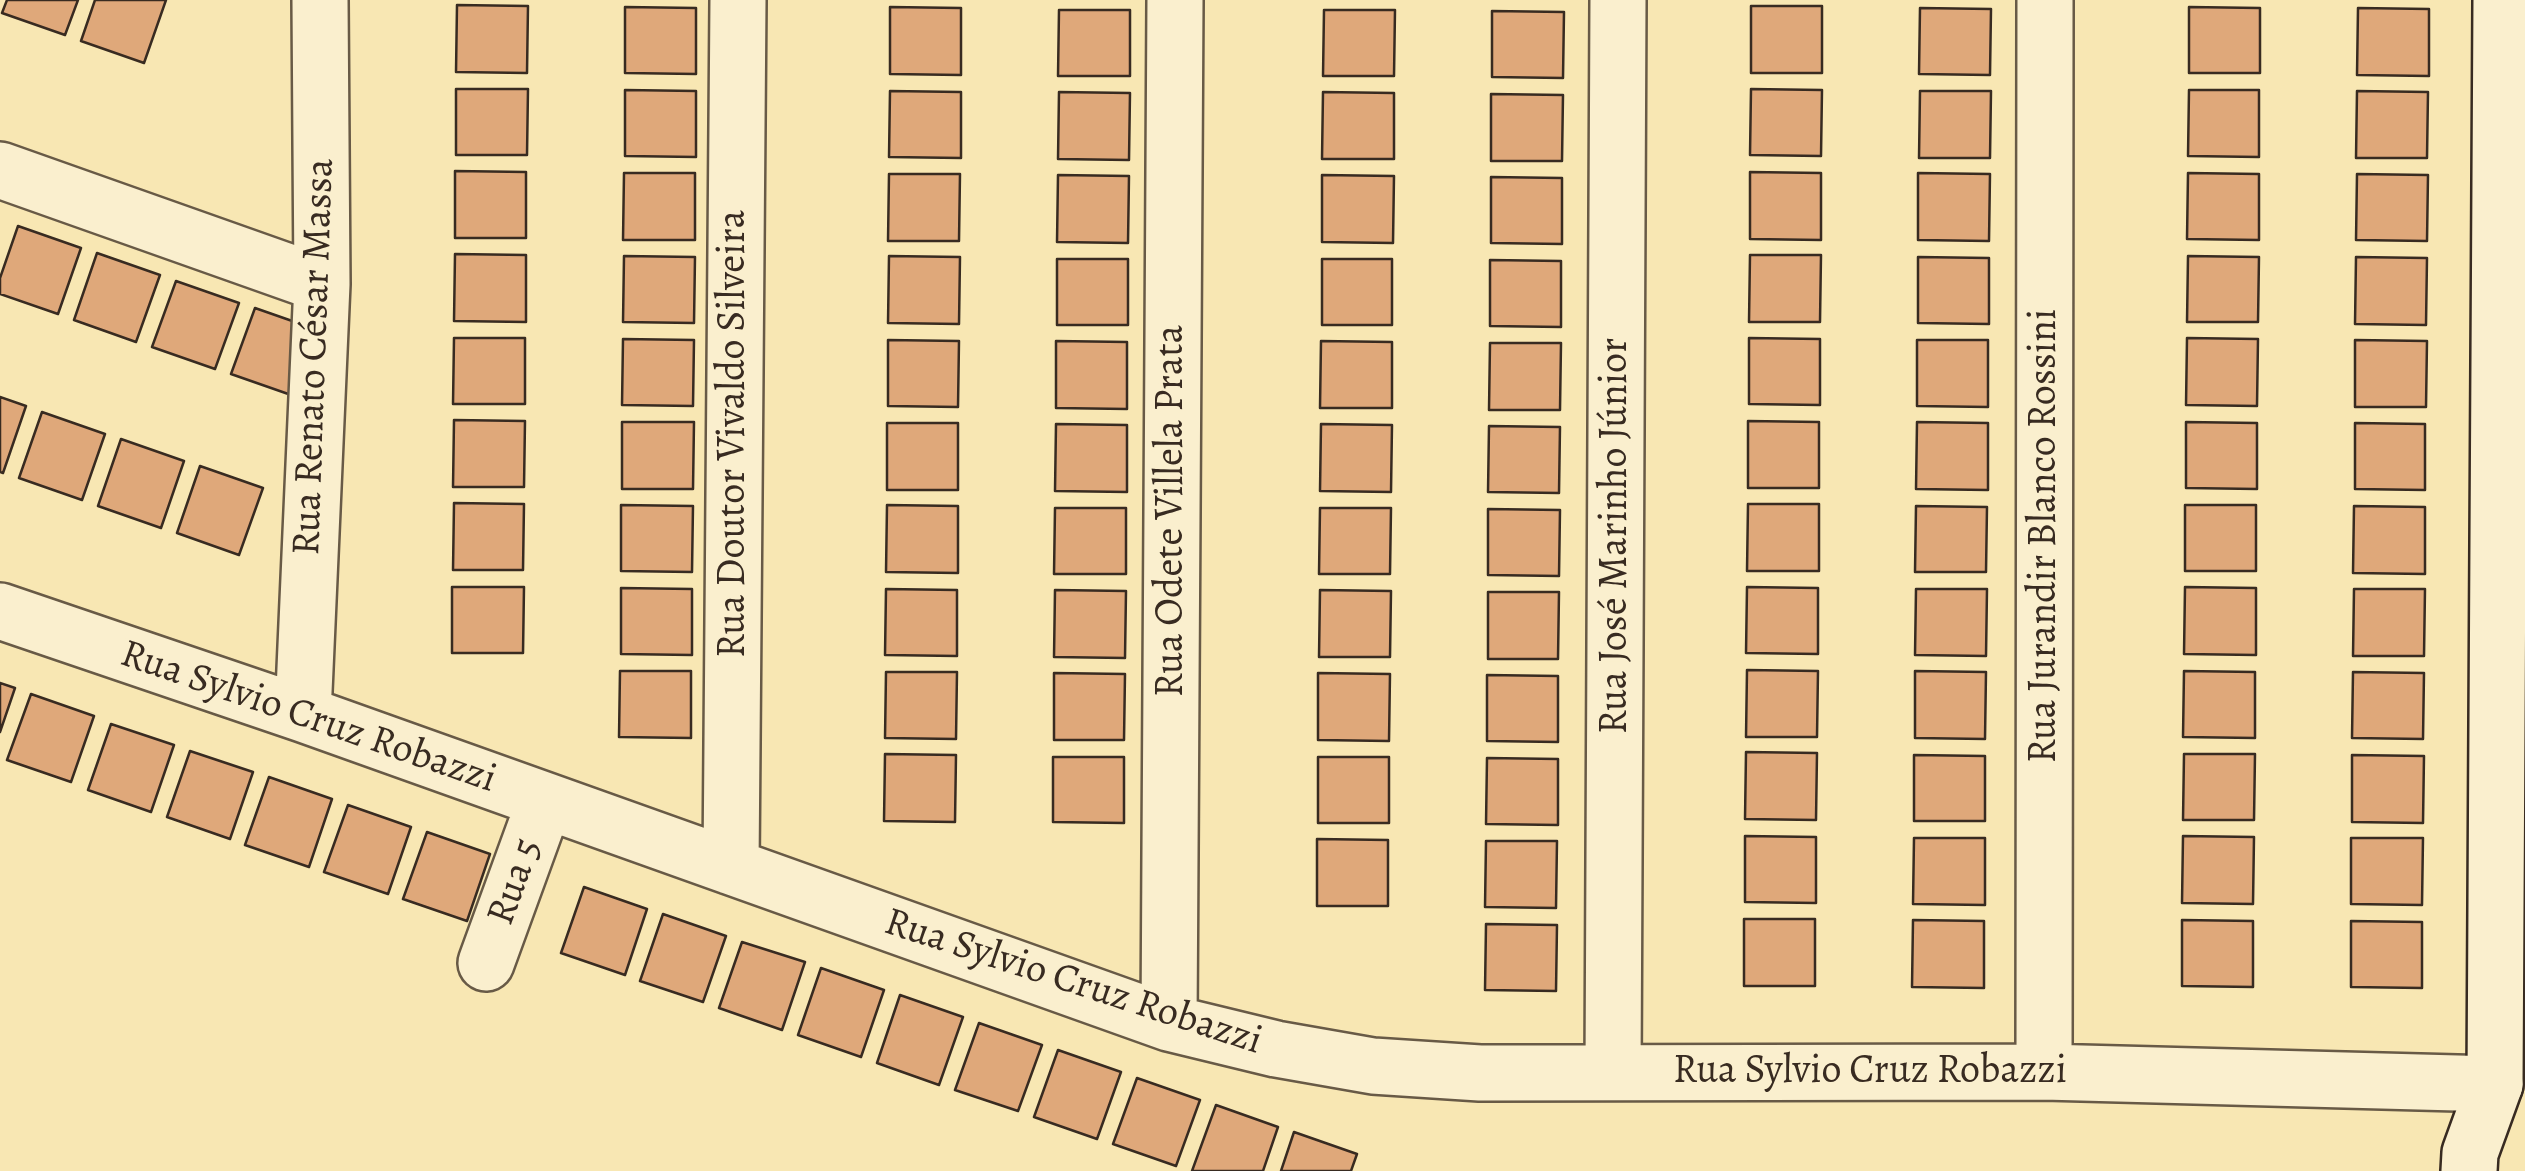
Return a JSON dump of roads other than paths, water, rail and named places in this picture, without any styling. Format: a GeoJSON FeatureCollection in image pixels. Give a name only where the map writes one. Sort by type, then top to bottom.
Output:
{"type":"FeatureCollection","features":[{"type":"Feature","properties":{"kind":"street","name":"Rua Renato César Massa"},"geometry":{"type":"LineString","coordinates":[[303,714],[322,284],[320,0]]}},
{"type":"Feature","properties":{"kind":"street","name":"Rua Doutor Vivaldo Silveira"},"geometry":{"type":"LineString","coordinates":[[730,868],[738,0]]}},
{"type":"Feature","properties":{"kind":"street","name":"Rua Odete Villela Prata"},"geometry":{"type":"LineString","coordinates":[[1169,1023],[1175,0]]}},
{"type":"Feature","properties":{"kind":"street","name":"Rua José Marinho Júnior"},"geometry":{"type":"LineString","coordinates":[[1614,1072],[1618,0]]}},
{"type":"Feature","properties":{"kind":"street","name":"Rua Jurandir Blanco Rossini"},"geometry":{"type":"LineString","coordinates":[[2044,1072],[2045,0]]}},
{"type":"Feature","properties":{"kind":"street"},"geometry":{"type":"LineString","coordinates":[[2469,1171],[2470,1153],[2510,1100],[2511,791],[2501,0]]}},
{"type":"Feature","properties":{"kind":"street"},"geometry":{"type":"LineString","coordinates":[[0,170],[322,284]]}},
{"type":"Feature","properties":{"kind":"street","name":"Rua Sylvio Cruz Robazzi"},"geometry":{"type":"LineString","coordinates":[[0,612],[303,714],[1169,1023],[1276,1049],[1373,1066],[1498,1074],[2044,1072],[2510,1100]]}},
{"type":"Feature","properties":{"kind":"street","name":"Rua 5"},"geometry":{"type":"LineString","coordinates":[[486,963],[546,802]]}}]}
